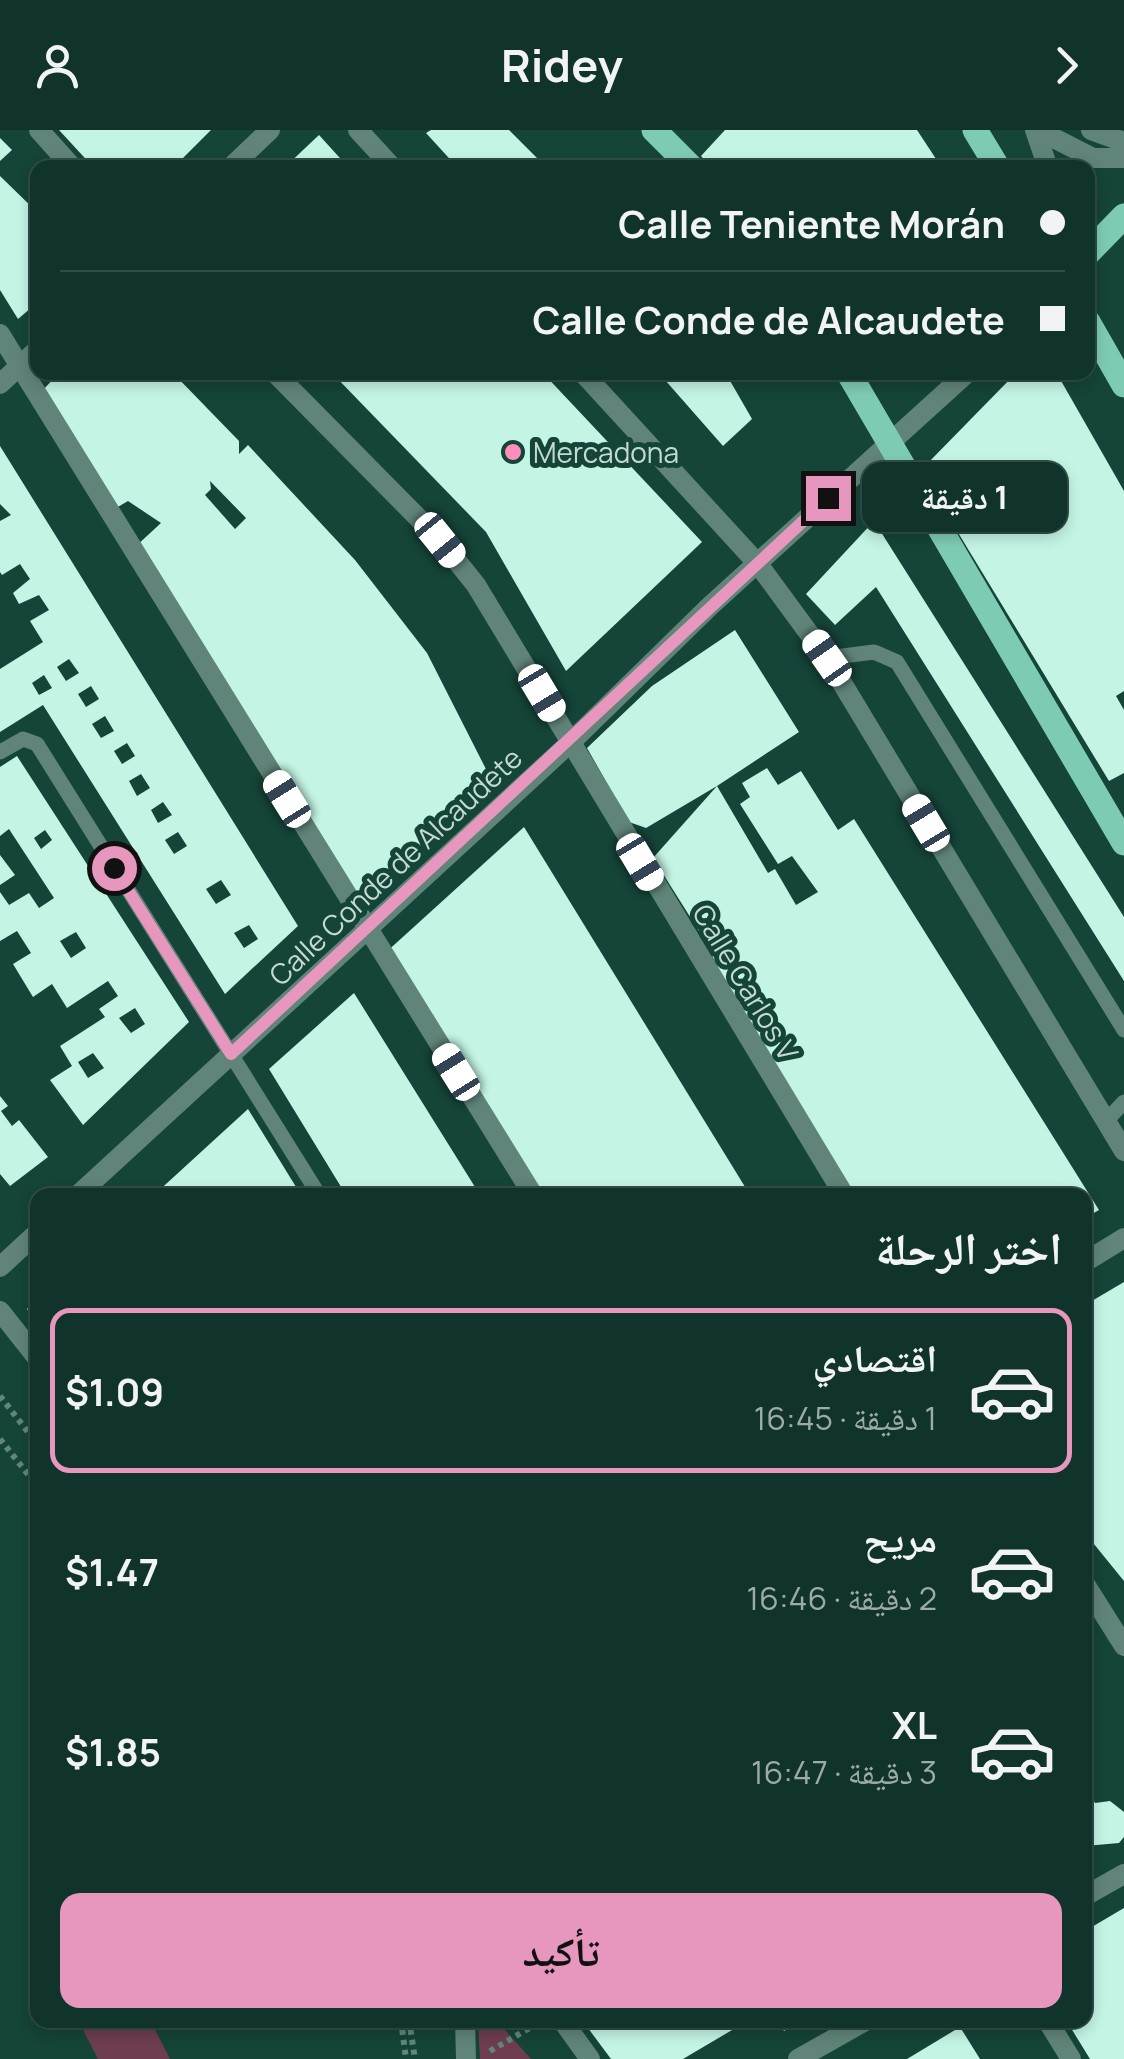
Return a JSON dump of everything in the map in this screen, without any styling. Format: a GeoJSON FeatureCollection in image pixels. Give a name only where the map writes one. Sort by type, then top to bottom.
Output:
{"type":"FeatureCollection","features":[{"type":"Feature","properties":{"kind":"main road"},"geometry":{"type":"LineString","coordinates":[[654,130],[684,160]]}},
{"type":"Feature","properties":{"kind":"main road"},"geometry":{"type":"LineString","coordinates":[[975,130],[993,160]]}},
{"type":"Feature","properties":{"kind":"main road"},"geometry":{"type":"LineString","coordinates":[[1095,246],[1124,216]]}},
{"type":"Feature","properties":{"kind":"main road"},"geometry":{"type":"LineString","coordinates":[[1095,334],[1124,385]]}},
{"type":"Feature","properties":{"kind":"main road"},"geometry":{"type":"LineString","coordinates":[[853,380],[1124,842]]}},
{"type":"Feature","properties":{"kind":"street"},"geometry":{"type":"LineString","coordinates":[[39,130],[67,160]]}},
{"type":"Feature","properties":{"kind":"street"},"geometry":{"type":"LineString","coordinates":[[238,160],[270,130]]}},
{"type":"Feature","properties":{"kind":"street"},"geometry":{"type":"LineString","coordinates":[[358,130],[385,160]]}},
{"type":"Feature","properties":{"kind":"street"},"geometry":{"type":"LineString","coordinates":[[1037,130],[1093,158],[1124,158]]}},
{"type":"Feature","properties":{"kind":"street"},"geometry":{"type":"LineString","coordinates":[[1037,130],[1046,160]]}},
{"type":"Feature","properties":{"kind":"street"},"geometry":{"type":"LineString","coordinates":[[1090,130],[1124,142]]}},
{"type":"Feature","properties":{"kind":"street"},"geometry":{"type":"LineString","coordinates":[[0,334],[530,1188]]}},
{"type":"Feature","properties":{"kind":"street"},"geometry":{"type":"LineString","coordinates":[[0,384],[30,356]]}},
{"type":"Feature","properties":{"kind":"street","name":"Calle Carlos V"},"geometry":{"type":"LineString","coordinates":[[282,380],[440,540],[492,611],[840,1188]]}},
{"type":"Feature","properties":{"kind":"street"},"geometry":{"type":"LineString","coordinates":[[589,380],[758,564],[827,658],[1124,1152]]}},
{"type":"Feature","properties":{"kind":"street","name":"Calle Conde de Alcaudete"},"geometry":{"type":"LineString","coordinates":[[94,1188],[231,1054],[959,380]]}},
{"type":"Feature","properties":{"kind":"street"},"geometry":{"type":"LineString","coordinates":[[1092,1258],[1124,1238]]}},
{"type":"Feature","properties":{"kind":"street"},"geometry":{"type":"LineString","coordinates":[[3,1264],[30,1239]]}},
{"type":"Feature","properties":{"kind":"street"},"geometry":{"type":"LineString","coordinates":[[0,1311],[30,1349]]}},
{"type":"Feature","properties":{"kind":"street"},"geometry":{"type":"LineString","coordinates":[[1092,1595],[1124,1646]]}},
{"type":"Feature","properties":{"kind":"street"},"geometry":{"type":"LineString","coordinates":[[1092,1892],[1124,1874]]}},
{"type":"Feature","properties":{"kind":"street"},"geometry":{"type":"LineString","coordinates":[[466,2028],[466,2059]]}},
{"type":"Feature","properties":{"kind":"street"},"geometry":{"type":"LineString","coordinates":[[568,2028],[590,2059]]}},
{"type":"Feature","properties":{"kind":"street"},"geometry":{"type":"LineString","coordinates":[[798,2059],[853,2028]]}},
{"type":"Feature","properties":{"kind":"street"},"geometry":{"type":"LineString","coordinates":[[1051,2028],[1071,2059]]}},
{"type":"Feature","properties":{"kind":"lane"},"geometry":{"type":"LineString","coordinates":[[827,658],[874,652],[897,662],[1124,1030]]}},
{"type":"Feature","properties":{"kind":"lane"},"geometry":{"type":"LineString","coordinates":[[0,752],[23,739],[37,744],[314,1188]]}},
{"type":"Feature","properties":{"kind":"lane"},"geometry":{"type":"LineString","coordinates":[[1106,1121],[1124,1102]]}},
{"type":"Feature","properties":{"kind":"path"},"geometry":{"type":"LineString","coordinates":[[0,1396],[30,1435]]}},
{"type":"Feature","properties":{"kind":"path"},"geometry":{"type":"LineString","coordinates":[[0,1440],[30,1477]]}},
{"type":"Feature","properties":{"kind":"path"},"geometry":{"type":"LineString","coordinates":[[401,2028],[406,2059]]}},
{"type":"Feature","properties":{"kind":"path"},"geometry":{"type":"LineString","coordinates":[[410,2028],[415,2059]]}},
{"type":"Feature","properties":{"kind":"path"},"geometry":{"type":"LineString","coordinates":[[478,2058],[530,2028]]}},
{"type":"Feature","properties":{"kind":"shaded area"},"geometry":{"type":"Polygon","coordinates":[[[82,2028],[154,2028],[170,2059],[98,2059],[82,2028]]]}},
{"type":"Feature","properties":{"kind":"shaded area"},"geometry":{"type":"Polygon","coordinates":[[[478,2028],[503,2028],[531,2059],[480,2059],[478,2028]]]}},
{"type":"Feature","properties":{"kind":"building"},"geometry":{"type":"Polygon","coordinates":[[[59,130],[211,130],[181,160],[87,160],[59,130]]]}},
{"type":"Feature","properties":{"kind":"building"},"geometry":{"type":"Polygon","coordinates":[[[509,130],[539,160],[451,160],[426,133],[509,130]]]}},
{"type":"Feature","properties":{"kind":"building"},"geometry":{"type":"Polygon","coordinates":[[[725,130],[917,130],[937,160],[705,160],[701,156],[725,130]]]}},
{"type":"Feature","properties":{"kind":"building"},"geometry":{"type":"Polygon","coordinates":[[[319,135],[342,160],[292,160],[319,135]]]}},
{"type":"Feature","properties":{"kind":"building"},"geometry":{"type":"Polygon","coordinates":[[[0,138],[12,150],[0,161],[0,138]]]}},
{"type":"Feature","properties":{"kind":"building"},"geometry":{"type":"Polygon","coordinates":[[[0,176],[30,205],[30,309],[18,319],[0,290],[0,176]]]}},
{"type":"Feature","properties":{"kind":"building"},"geometry":{"type":"Polygon","coordinates":[[[52,380],[180,380],[239,441],[239,454],[248,445],[355,560],[427,653],[491,779],[359,904],[135,547],[161,523],[128,501],[111,511],[41,392],[52,380]],[[210,481],[211,489],[205,495],[235,529],[246,518],[210,481]]]}},
{"type":"Feature","properties":{"kind":"building","name":"Mercadona"},"geometry":{"type":"Polygon","coordinates":[[[339,380],[550,380],[702,542],[566,671],[486,532],[339,380]]]}},
{"type":"Feature","properties":{"kind":"building"},"geometry":{"type":"Polygon","coordinates":[[[665,380],[730,380],[752,419],[723,446],[665,380]]]}},
{"type":"Feature","properties":{"kind":"building"},"geometry":{"type":"Polygon","coordinates":[[[1009,380],[1061,380],[1124,491],[1124,691],[1116,696],[1124,710],[1124,773],[1109,781],[954,526],[924,467],[1009,380]]]}},
{"type":"Feature","properties":{"kind":"building"},"geometry":{"type":"Polygon","coordinates":[[[0,446],[298,926],[225,994],[43,705],[0,732],[0,669],[43,642],[30,621],[49,610],[39,595],[19,604],[13,593],[30,579],[20,564],[2,575],[0,572],[0,521],[11,515],[0,504],[0,446]],[[69,659],[57,667],[66,681],[79,673],[69,659]],[[44,675],[32,683],[39,695],[52,688],[44,675]],[[91,686],[78,694],[86,707],[99,699],[91,686]],[[105,716],[92,724],[101,738],[114,731],[105,716]],[[127,743],[114,751],[122,764],[135,756],[127,743]],[[141,774],[129,781],[137,796],[150,788],[141,774]],[[163,802],[151,810],[158,823],[172,815],[163,802]],[[178,832],[165,840],[174,854],[187,846],[178,832]],[[221,880],[206,889],[216,904],[231,895],[221,880]],[[249,925],[234,933],[244,948],[258,939],[249,925]]]}},
{"type":"Feature","properties":{"kind":"building"},"geometry":{"type":"Polygon","coordinates":[[[874,521],[1124,917],[1124,981],[876,587],[835,625],[806,594],[874,521]]]}},
{"type":"Feature","properties":{"kind":"building"},"geometry":{"type":"Polygon","coordinates":[[[735,630],[799,732],[646,828],[629,822],[587,748],[652,686],[735,630]]]}},
{"type":"Feature","properties":{"kind":"building"},"geometry":{"type":"Polygon","coordinates":[[[17,756],[189,1022],[83,1125],[50,1080],[72,1066],[60,1046],[105,1017],[99,1009],[118,996],[108,981],[67,1008],[52,984],[33,997],[13,964],[31,953],[17,931],[0,941],[0,892],[9,905],[29,893],[39,908],[54,898],[9,829],[0,836],[0,767],[17,756]],[[45,830],[34,838],[41,849],[52,840],[45,830]],[[76,932],[60,941],[71,958],[86,948],[76,932]],[[135,1008],[119,1018],[131,1033],[145,1024],[135,1008]],[[93,1053],[78,1062],[88,1078],[104,1068],[93,1053]]]}},
{"type":"Feature","properties":{"kind":"building"},"geometry":{"type":"Polygon","coordinates":[[[767,768],[778,785],[801,771],[838,830],[854,819],[1085,1188],[851,1188],[739,1011],[704,939],[653,858],[717,786],[768,873],[775,869],[796,905],[818,892],[792,856],[778,864],[740,804],[750,797],[742,783],[767,768]]]}},
{"type":"Feature","properties":{"kind":"building"},"geometry":{"type":"Polygon","coordinates":[[[524,827],[746,1188],[538,1188],[383,955],[524,827]]]}},
{"type":"Feature","properties":{"kind":"building"},"geometry":{"type":"Polygon","coordinates":[[[0,855],[15,875],[0,885],[0,855]]]}},
{"type":"Feature","properties":{"kind":"building"},"geometry":{"type":"Polygon","coordinates":[[[354,993],[476,1188],[342,1188],[269,1069],[354,993]]]}},
{"type":"Feature","properties":{"kind":"building"},"geometry":{"type":"Polygon","coordinates":[[[0,1096],[8,1106],[1,1111],[12,1126],[19,1120],[48,1157],[10,1186],[0,1174],[0,1096]]]}},
{"type":"Feature","properties":{"kind":"building"},"geometry":{"type":"Polygon","coordinates":[[[248,1109],[297,1188],[162,1188],[248,1109]]]}},
{"type":"Feature","properties":{"kind":"building"},"geometry":{"type":"Polygon","coordinates":[[[1124,1282],[1124,1581],[1092,1542],[1092,1301],[1124,1282]]]}},
{"type":"Feature","properties":{"kind":"building"},"geometry":{"type":"Polygon","coordinates":[[[1092,1797],[1095,1803],[1110,1801],[1124,1812],[1124,1837],[1119,1843],[1092,1845],[1092,1797]]]}},
{"type":"Feature","properties":{"kind":"building"},"geometry":{"type":"Polygon","coordinates":[[[1124,1908],[1124,2059],[1090,2059],[1071,2028],[1092,2028],[1092,1927],[1124,1908]]]}},
{"type":"Feature","properties":{"kind":"building"},"geometry":{"type":"Polygon","coordinates":[[[588,2028],[735,2028],[683,2059],[611,2059],[588,2028]]]}},
{"type":"Feature","properties":{"kind":"building"},"geometry":{"type":"Polygon","coordinates":[[[961,2028],[980,2059],[907,2059],[961,2028]]]}},
{"type":"Feature","properties":{"kind":"place","name":"Mercadona"},"geometry":{"type":"Point","coordinates":[513,452]}},
{"type":"Feature","properties":{"kind":"route"},"geometry":{"type":"LineString","coordinates":[[114,868],[231,1054],[828,498]]}}]}
